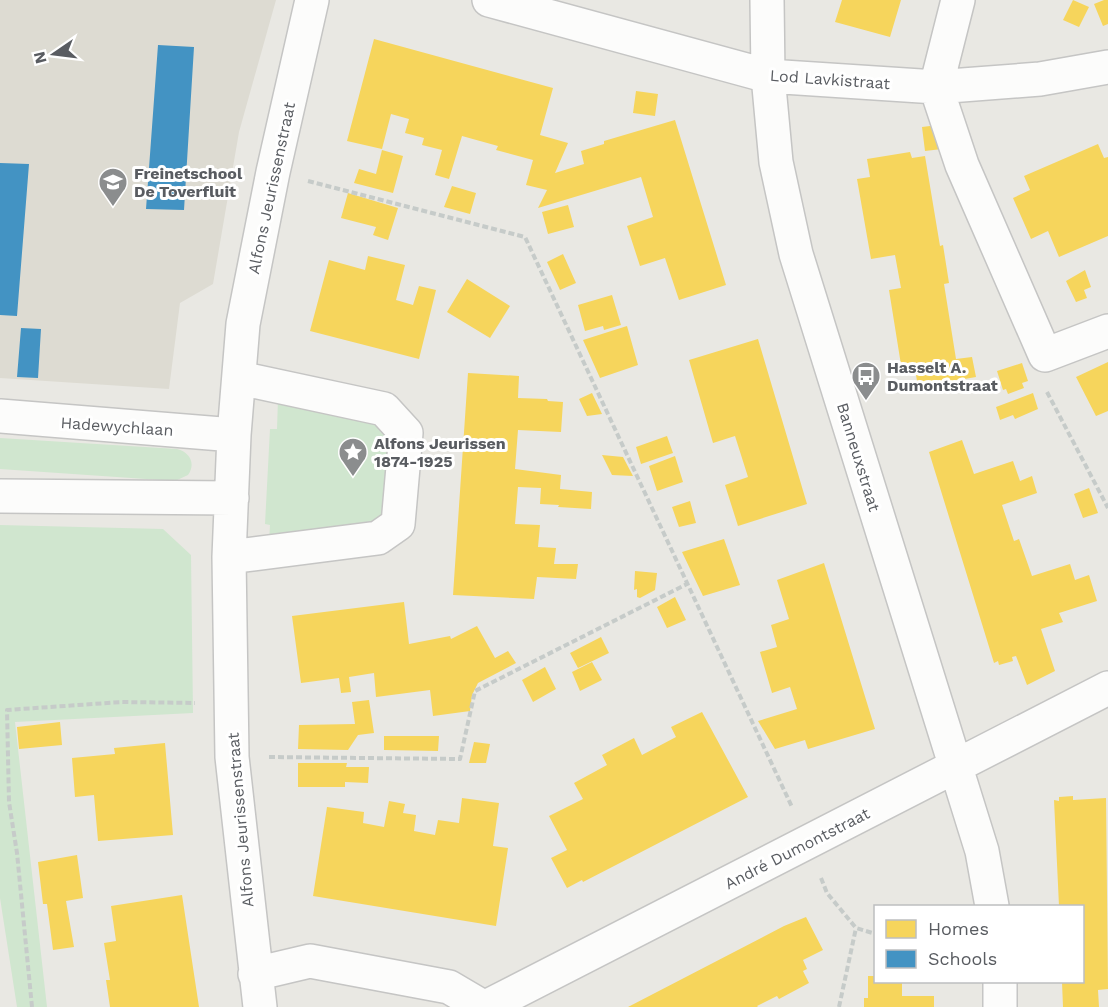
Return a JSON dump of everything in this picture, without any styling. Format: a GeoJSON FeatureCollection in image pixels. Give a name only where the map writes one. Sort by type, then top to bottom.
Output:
{"type":"FeatureCollection","features":[{"type":"Feature","properties":{"kind":"street","name":"Alfons Jeurissenstraat"},"geometry":{"type":"LineString","coordinates":[[260,1007],[232,757],[230,557],[234,435],[243,324],[273,172],[312,0]]}},
{"type":"Feature","properties":{"kind":"street","name":"Lod Lavkistraat"},"geometry":{"type":"LineString","coordinates":[[489,0],[768,76],[936,87],[1040,79],[1108,67]]}},
{"type":"Feature","properties":{"kind":"street","name":"Banneuxstraat"},"geometry":{"type":"LineString","coordinates":[[767,0],[768,76],[777,162],[796,254],[982,851],[992,905]]}},
{"type":"Feature","properties":{"kind":"street"},"geometry":{"type":"LineString","coordinates":[[958,0],[936,87],[962,165],[1045,355],[1108,331]]}},
{"type":"Feature","properties":{"kind":"street"},"geometry":{"type":"LineString","coordinates":[[230,557],[378,538],[398,524],[406,433],[384,409],[239,378]]}},
{"type":"Feature","properties":{"kind":"street","name":"Hadewychlaan"},"geometry":{"type":"LineString","coordinates":[[0,416],[234,435]]}},
{"type":"Feature","properties":{"kind":"street"},"geometry":{"type":"LineString","coordinates":[[0,496],[232,498]]}},
{"type":"Feature","properties":{"kind":"street","name":"André Dumontstraat"},"geometry":{"type":"LineString","coordinates":[[485,1007],[1108,688]]}},
{"type":"Feature","properties":{"kind":"street"},"geometry":{"type":"LineString","coordinates":[[255,974],[310,961],[449,987],[485,1007]]}},
{"type":"Feature","properties":{"kind":"street"},"geometry":{"type":"LineString","coordinates":[[1000,983],[1000,1007]]}},
{"type":"Feature","properties":{"kind":"path"},"geometry":{"type":"LineString","coordinates":[[273,172],[525,237],[808,842],[827,893],[856,928],[874,933]]}},
{"type":"Feature","properties":{"kind":"path"},"geometry":{"type":"LineString","coordinates":[[1045,355],[1047,394],[1108,508]]}},
{"type":"Feature","properties":{"kind":"path"},"geometry":{"type":"LineString","coordinates":[[232,757],[460,759],[475,691],[687,584]]}},
{"type":"Feature","properties":{"kind":"path"},"geometry":{"type":"LineString","coordinates":[[32,1007],[17,853],[9,801],[8,710],[122,702],[190,703],[231,708]]}},
{"type":"Feature","properties":{"kind":"path"},"geometry":{"type":"LineString","coordinates":[[839,1007],[856,928]]}},
{"type":"Feature","properties":{"kind":"shaded area","name":"Freinetschool De Toverfluit"},"geometry":{"type":"Polygon","coordinates":[[[0,0],[276,0],[239,132],[213,284],[180,303],[169,389],[0,378],[0,0]]]}},
{"type":"Feature","properties":{"kind":"green space"},"geometry":{"type":"Polygon","coordinates":[[[278,399],[380,425],[390,434],[384,522],[269,543],[270,525],[265,524],[270,429],[277,429],[278,399]]]}},
{"type":"Feature","properties":{"kind":"green space"},"geometry":{"type":"Polygon","coordinates":[[[0,438],[177,449],[188,456],[191,467],[188,475],[175,481],[0,469],[0,438]]]}},
{"type":"Feature","properties":{"kind":"green space"},"geometry":{"type":"Polygon","coordinates":[[[0,525],[163,529],[191,555],[193,713],[15,722],[47,1007],[17,1007],[0,898],[0,525]]]}},
{"type":"Feature","properties":{"kind":"building: Homes"},"geometry":{"type":"Polygon","coordinates":[[[842,0],[901,0],[890,37],[835,22],[842,0]]]}},
{"type":"Feature","properties":{"kind":"building: Homes"},"geometry":{"type":"Polygon","coordinates":[[[1073,0],[1089,7],[1079,27],[1063,20],[1073,0]]]}},
{"type":"Feature","properties":{"kind":"building: Homes"},"geometry":{"type":"Polygon","coordinates":[[[1108,0],[1108,24],[1103,26],[1094,4],[1108,0]]]}},
{"type":"Feature","properties":{"kind":"building: Homes"},"geometry":{"type":"Polygon","coordinates":[[[374,39],[553,88],[540,135],[568,143],[555,173],[584,164],[581,151],[604,144],[604,141],[675,120],[726,285],[679,300],[665,258],[640,266],[627,226],[653,217],[641,177],[538,208],[547,190],[526,185],[533,160],[496,150],[498,146],[462,136],[449,179],[435,175],[442,150],[422,145],[424,138],[405,133],[409,119],[391,114],[382,149],[347,141],[374,39]]]}},
{"type":"Feature","properties":{"kind":"building: Homes"},"geometry":{"type":"Polygon","coordinates":[[[636,91],[658,94],[655,116],[633,113],[636,91]]]}},
{"type":"Feature","properties":{"kind":"building: Homes"},"geometry":{"type":"Polygon","coordinates":[[[938,125],[942,149],[925,151],[922,127],[938,125]]]}},
{"type":"Feature","properties":{"kind":"building: Homes"},"geometry":{"type":"Polygon","coordinates":[[[1098,144],[1104,158],[1108,157],[1108,236],[1059,257],[1048,231],[1031,239],[1013,198],[1030,190],[1024,176],[1098,144]]]}},
{"type":"Feature","properties":{"kind":"building: Homes"},"geometry":{"type":"Polygon","coordinates":[[[382,150],[403,156],[393,193],[354,183],[359,169],[376,174],[382,150]]]}},
{"type":"Feature","properties":{"kind":"building: Homes"},"geometry":{"type":"Polygon","coordinates":[[[910,152],[912,158],[925,156],[940,246],[943,245],[949,283],[944,284],[956,359],[972,357],[976,377],[918,387],[915,369],[902,371],[889,290],[901,288],[895,255],[871,259],[857,179],[870,177],[867,159],[910,152]]]}},
{"type":"Feature","properties":{"kind":"building: Homes"},"geometry":{"type":"Polygon","coordinates":[[[452,186],[476,193],[470,214],[444,207],[452,186]]]}},
{"type":"Feature","properties":{"kind":"building: Homes"},"geometry":{"type":"Polygon","coordinates":[[[348,193],[398,208],[388,240],[373,235],[376,227],[341,218],[348,193]]]}},
{"type":"Feature","properties":{"kind":"building: Homes"},"geometry":{"type":"Polygon","coordinates":[[[568,205],[574,227],[548,234],[542,212],[568,205]]]}},
{"type":"Feature","properties":{"kind":"building: Homes"},"geometry":{"type":"Polygon","coordinates":[[[563,254],[576,283],[560,290],[547,262],[563,254]]]}},
{"type":"Feature","properties":{"kind":"building: Homes"},"geometry":{"type":"Polygon","coordinates":[[[368,256],[405,265],[396,300],[413,305],[419,286],[436,290],[419,359],[310,331],[329,260],[365,270],[368,256]]]}},
{"type":"Feature","properties":{"kind":"building: Homes"},"geometry":{"type":"Polygon","coordinates":[[[1085,270],[1091,287],[1084,290],[1087,298],[1076,302],[1066,281],[1085,270]]]}},
{"type":"Feature","properties":{"kind":"building: Homes"},"geometry":{"type":"Polygon","coordinates":[[[467,279],[510,306],[490,338],[447,312],[467,279]]]}},
{"type":"Feature","properties":{"kind":"building: Homes"},"geometry":{"type":"Polygon","coordinates":[[[612,295],[621,325],[604,330],[603,326],[585,331],[578,305],[612,295]]]}},
{"type":"Feature","properties":{"kind":"building: Homes"},"geometry":{"type":"Polygon","coordinates":[[[627,326],[638,365],[600,378],[583,340],[627,326]]]}},
{"type":"Feature","properties":{"kind":"building: Homes"},"geometry":{"type":"Polygon","coordinates":[[[758,339],[807,504],[738,526],[725,485],[748,477],[735,436],[713,443],[689,360],[758,339]]]}},
{"type":"Feature","properties":{"kind":"building: Homes"},"geometry":{"type":"Polygon","coordinates":[[[1108,362],[1108,411],[1096,416],[1076,377],[1108,362]]]}},
{"type":"Feature","properties":{"kind":"building: Homes"},"geometry":{"type":"Polygon","coordinates":[[[1022,363],[1028,381],[1022,383],[1024,388],[1008,394],[1006,389],[1003,390],[997,371],[1022,363]]]}},
{"type":"Feature","properties":{"kind":"building: Homes"},"geometry":{"type":"Polygon","coordinates":[[[468,373],[519,376],[518,398],[563,402],[561,432],[518,430],[515,469],[561,475],[560,489],[592,492],[591,509],[558,507],[559,505],[540,504],[541,488],[518,487],[515,524],[540,525],[538,547],[556,548],[554,564],[578,564],[576,579],[537,577],[534,599],[453,595],[468,373]]]}},
{"type":"Feature","properties":{"kind":"building: Homes"},"geometry":{"type":"Polygon","coordinates":[[[592,393],[602,414],[587,416],[579,399],[592,393]]]}},
{"type":"Feature","properties":{"kind":"building: Homes"},"geometry":{"type":"Polygon","coordinates":[[[1033,393],[1038,409],[1015,419],[1013,415],[1000,420],[996,407],[1033,393]]]}},
{"type":"Feature","properties":{"kind":"building: Homes"},"geometry":{"type":"Polygon","coordinates":[[[667,436],[673,453],[641,464],[636,447],[667,436]]]}},
{"type":"Feature","properties":{"kind":"building: Homes"},"geometry":{"type":"Polygon","coordinates":[[[962,440],[974,474],[1013,461],[1020,481],[1032,476],[1037,493],[1002,505],[1014,541],[1019,539],[1032,576],[1070,564],[1075,580],[1089,575],[1097,601],[1059,613],[1063,622],[1041,629],[1055,671],[1027,685],[1016,656],[1012,657],[1013,661],[999,665],[998,661],[994,663],[929,452],[962,440]]]}},
{"type":"Feature","properties":{"kind":"building: Homes"},"geometry":{"type":"Polygon","coordinates":[[[602,455],[623,457],[633,476],[612,475],[602,455]]]}},
{"type":"Feature","properties":{"kind":"building: Homes"},"geometry":{"type":"Polygon","coordinates":[[[675,456],[683,482],[657,491],[649,466],[675,456]]]}},
{"type":"Feature","properties":{"kind":"building: Homes"},"geometry":{"type":"Polygon","coordinates":[[[1089,488],[1098,513],[1083,518],[1074,494],[1089,488]]]}},
{"type":"Feature","properties":{"kind":"building: Homes"},"geometry":{"type":"Polygon","coordinates":[[[690,501],[696,523],[679,527],[672,507],[690,501]]]}},
{"type":"Feature","properties":{"kind":"building: Homes"},"geometry":{"type":"Polygon","coordinates":[[[724,539],[740,585],[703,596],[682,552],[724,539]]]}},
{"type":"Feature","properties":{"kind":"building: Homes"},"geometry":{"type":"Polygon","coordinates":[[[824,563],[875,729],[808,749],[805,740],[775,749],[758,721],[797,709],[790,687],[772,693],[760,652],[777,647],[771,625],[789,619],[777,580],[824,563]]]}},
{"type":"Feature","properties":{"kind":"building: Homes"},"geometry":{"type":"Polygon","coordinates":[[[635,571],[657,573],[655,590],[640,598],[637,597],[637,589],[634,590],[635,571]]]}},
{"type":"Feature","properties":{"kind":"building: Homes"},"geometry":{"type":"Polygon","coordinates":[[[675,597],[686,620],[667,628],[657,607],[675,597]]]}},
{"type":"Feature","properties":{"kind":"building: Homes"},"geometry":{"type":"Polygon","coordinates":[[[404,602],[409,644],[450,636],[451,639],[477,626],[495,658],[508,651],[516,663],[478,683],[472,695],[470,711],[433,716],[430,690],[376,697],[374,673],[349,677],[351,692],[341,693],[339,678],[301,683],[292,616],[404,602]]]}},
{"type":"Feature","properties":{"kind":"building: Homes"},"geometry":{"type":"Polygon","coordinates":[[[601,637],[609,653],[578,668],[570,653],[601,637]]]}},
{"type":"Feature","properties":{"kind":"building: Homes"},"geometry":{"type":"Polygon","coordinates":[[[592,662],[602,680],[580,691],[572,672],[592,662]]]}},
{"type":"Feature","properties":{"kind":"building: Homes"},"geometry":{"type":"Polygon","coordinates":[[[545,667],[556,689],[533,702],[522,680],[545,667]]]}},
{"type":"Feature","properties":{"kind":"building: Homes"},"geometry":{"type":"Polygon","coordinates":[[[369,700],[374,733],[358,735],[348,750],[298,749],[299,725],[355,724],[352,702],[369,700]]]}},
{"type":"Feature","properties":{"kind":"building: Homes"},"geometry":{"type":"Polygon","coordinates":[[[702,712],[748,797],[583,882],[582,880],[567,888],[551,858],[567,850],[549,816],[583,799],[574,783],[607,765],[602,755],[634,738],[642,755],[676,737],[671,727],[702,712]]]}},
{"type":"Feature","properties":{"kind":"building: Homes"},"geometry":{"type":"Polygon","coordinates":[[[60,722],[62,745],[19,749],[17,727],[60,722]]]}},
{"type":"Feature","properties":{"kind":"building: Homes"},"geometry":{"type":"Polygon","coordinates":[[[384,736],[439,736],[438,751],[384,750],[384,736]]]}},
{"type":"Feature","properties":{"kind":"building: Homes"},"geometry":{"type":"Polygon","coordinates":[[[474,742],[490,744],[486,763],[469,763],[474,742]]]}},
{"type":"Feature","properties":{"kind":"building: Homes"},"geometry":{"type":"Polygon","coordinates":[[[165,743],[173,835],[98,841],[94,795],[75,797],[72,758],[115,754],[114,748],[165,743]]]}},
{"type":"Feature","properties":{"kind":"building: Homes"},"geometry":{"type":"Polygon","coordinates":[[[298,763],[347,763],[346,767],[369,767],[368,783],[345,782],[345,787],[298,787],[298,763]]]}},
{"type":"Feature","properties":{"kind":"building: Homes"},"geometry":{"type":"Polygon","coordinates":[[[1073,796],[1073,800],[1106,798],[1108,989],[1098,990],[1099,1007],[1063,1007],[1062,983],[1084,983],[1084,905],[1059,905],[1054,800],[1059,801],[1059,797],[1073,796]]]}},
{"type":"Feature","properties":{"kind":"building: Homes"},"geometry":{"type":"Polygon","coordinates":[[[462,798],[499,803],[493,846],[508,848],[496,926],[313,896],[327,807],[364,812],[363,823],[384,827],[389,801],[405,804],[403,813],[416,815],[414,831],[435,835],[438,820],[459,823],[462,798]]]}},
{"type":"Feature","properties":{"kind":"building: Homes"},"geometry":{"type":"Polygon","coordinates":[[[77,855],[83,898],[66,901],[74,947],[53,950],[47,904],[43,904],[38,862],[77,855]]]}},
{"type":"Feature","properties":{"kind":"building: Homes"},"geometry":{"type":"Polygon","coordinates":[[[182,895],[199,1007],[110,1007],[106,980],[110,980],[104,943],[116,941],[111,906],[182,895]]]}},
{"type":"Feature","properties":{"kind":"building: Homes"},"geometry":{"type":"Polygon","coordinates":[[[806,917],[823,950],[803,960],[807,969],[803,971],[809,983],[779,999],[777,996],[758,1007],[628,1007],[784,926],[806,917]]]}},
{"type":"Feature","properties":{"kind":"building: Homes"},"geometry":{"type":"Polygon","coordinates":[[[868,976],[874,976],[874,983],[902,983],[902,996],[934,996],[934,1007],[864,1007],[864,998],[868,998],[868,976]]]}},
{"type":"Feature","properties":{"kind":"building: Schools"},"geometry":{"type":"Polygon","coordinates":[[[158,45],[194,47],[184,210],[146,209],[158,45]]]}},
{"type":"Feature","properties":{"kind":"building: Schools"},"geometry":{"type":"Polygon","coordinates":[[[0,163],[29,164],[17,316],[0,315],[0,163]]]}},
{"type":"Feature","properties":{"kind":"building: Schools"},"geometry":{"type":"Polygon","coordinates":[[[21,328],[41,329],[38,378],[17,377],[21,328]]]}},
{"type":"Feature","properties":{"kind":"place","name":"Freinetschool De Toverfluit"},"geometry":{"type":"Point","coordinates":[113,208]}},
{"type":"Feature","properties":{"kind":"place","name":"Hasselt A. Dumontstraat"},"geometry":{"type":"Point","coordinates":[866,402]}},
{"type":"Feature","properties":{"kind":"place","name":"Alfons Jeurissen 1874-1925"},"geometry":{"type":"Point","coordinates":[353,478]}}]}
